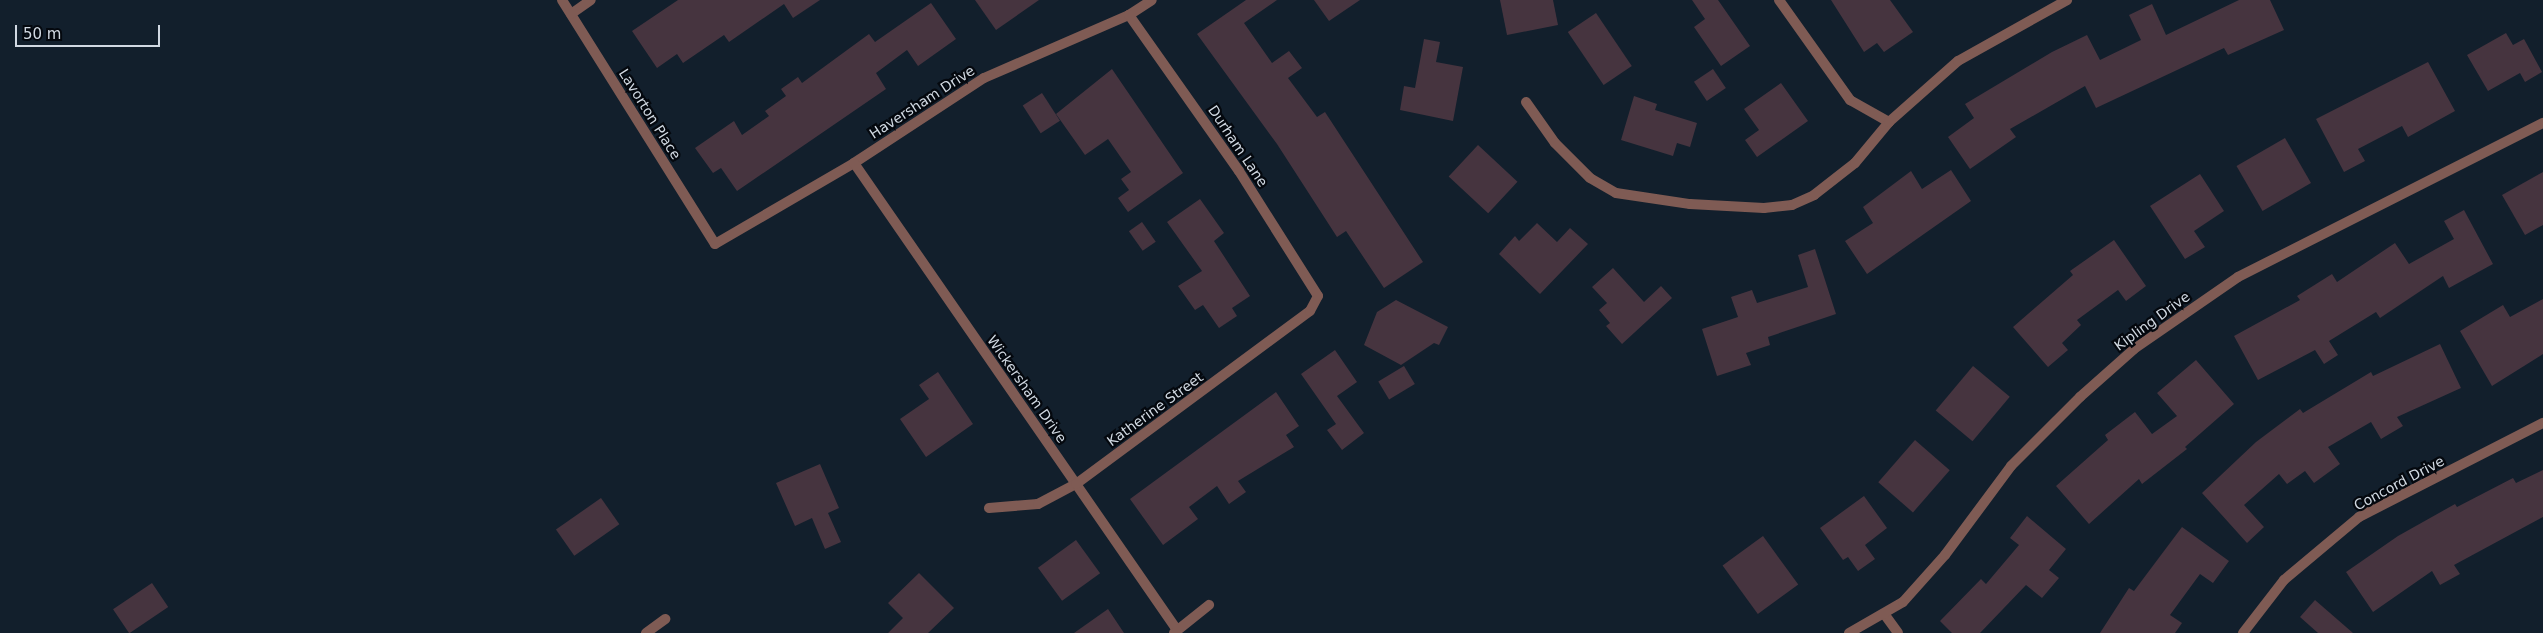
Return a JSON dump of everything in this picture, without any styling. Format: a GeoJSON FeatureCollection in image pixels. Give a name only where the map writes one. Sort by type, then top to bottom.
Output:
{"type":"FeatureCollection","features":[{"type":"Feature","properties":{"kind":"street","name":"Lavorton Place"},"geometry":{"type":"LineString","coordinates":[[562,0],[715,244]]}},
{"type":"Feature","properties":{"kind":"street"},"geometry":{"type":"LineString","coordinates":[[571,14],[591,0]]}},
{"type":"Feature","properties":{"kind":"street","name":"Haversham Drive"},"geometry":{"type":"LineString","coordinates":[[715,244],[854,163],[984,78],[1129,15],[1152,0]]}},
{"type":"Feature","properties":{"kind":"street"},"geometry":{"type":"LineString","coordinates":[[1779,0],[1850,100],[1890,122]]}},
{"type":"Feature","properties":{"kind":"street"},"geometry":{"type":"LineString","coordinates":[[1526,102],[1555,143],[1590,178],[1616,193],[1690,204],[1764,208],[1792,205],[1814,195],[1855,163],[1890,122],[1958,62],[2067,0]]}},
{"type":"Feature","properties":{"kind":"street","name":"Durham Lane"},"geometry":{"type":"LineString","coordinates":[[1129,15],[1240,171],[1318,296]]}},
{"type":"Feature","properties":{"kind":"street","name":"Kipling Drive"},"geometry":{"type":"LineString","coordinates":[[1849,633],[1884,615],[1903,602],[1945,554],[2011,466],[2080,397],[2134,349],[2238,277],[2543,124]]}},
{"type":"Feature","properties":{"kind":"street","name":"Wickersham Drive"},"geometry":{"type":"LineString","coordinates":[[854,163],[1176,632]]}},
{"type":"Feature","properties":{"kind":"street","name":"Katherine Street"},"geometry":{"type":"LineString","coordinates":[[989,508],[1038,504],[1076,484],[1310,311],[1318,296]]}},
{"type":"Feature","properties":{"kind":"street","name":"Concord Drive"},"geometry":{"type":"LineString","coordinates":[[2243,633],[2284,580],[2359,517],[2543,423]]}},
{"type":"Feature","properties":{"kind":"street"},"geometry":{"type":"LineString","coordinates":[[1176,632],[1209,605]]}},
{"type":"Feature","properties":{"kind":"street"},"geometry":{"type":"LineString","coordinates":[[1884,615],[1898,633]]}},
{"type":"Feature","properties":{"kind":"street"},"geometry":{"type":"LineString","coordinates":[[646,633],[665,619]]}},
{"type":"Feature","properties":{"kind":"building"},"geometry":{"type":"Polygon","coordinates":[[[678,0],[820,0],[793,18],[784,4],[729,42],[724,35],[683,63],[677,54],[657,68],[632,31],[678,0]]]}},
{"type":"Feature","properties":{"kind":"building"},"geometry":{"type":"Polygon","coordinates":[[[975,0],[1039,0],[996,30],[975,0]]]}},
{"type":"Feature","properties":{"kind":"building"},"geometry":{"type":"Polygon","coordinates":[[[1246,0],[1277,0],[1244,23],[1272,63],[1289,51],[1302,68],[1288,78],[1317,117],[1325,112],[1423,262],[1384,288],[1346,231],[1337,237],[1277,144],[1197,34],[1246,0]]]}},
{"type":"Feature","properties":{"kind":"building"},"geometry":{"type":"Polygon","coordinates":[[[1314,0],[1360,0],[1329,21],[1314,0]]]}},
{"type":"Feature","properties":{"kind":"building"},"geometry":{"type":"Polygon","coordinates":[[[1500,0],[1553,0],[1558,25],[1507,35],[1500,0]]]}},
{"type":"Feature","properties":{"kind":"building"},"geometry":{"type":"Polygon","coordinates":[[[1692,0],[1718,0],[1750,46],[1721,66],[1694,27],[1705,19],[1692,0]]]}},
{"type":"Feature","properties":{"kind":"building"},"geometry":{"type":"Polygon","coordinates":[[[1831,0],[1890,0],[1913,32],[1884,52],[1877,43],[1864,52],[1831,0]]]}},
{"type":"Feature","properties":{"kind":"building"},"geometry":{"type":"Polygon","coordinates":[[[2239,0],[2270,0],[2284,30],[2228,55],[2224,48],[2096,108],[2085,86],[2010,129],[2016,137],[1970,169],[1948,137],[1974,118],[1965,104],[2052,52],[2087,35],[2100,60],[2141,40],[2129,15],[2152,4],[2166,35],[2239,0]]]}},
{"type":"Feature","properties":{"kind":"building"},"geometry":{"type":"Polygon","coordinates":[[[931,3],[956,39],[918,66],[907,50],[876,73],[886,89],[737,191],[721,168],[713,173],[695,148],[734,121],[742,135],[769,116],[765,111],[786,96],[781,89],[798,77],[802,83],[869,34],[875,42],[931,3]]]}},
{"type":"Feature","properties":{"kind":"building"},"geometry":{"type":"Polygon","coordinates":[[[1596,13],[1632,66],[1604,85],[1568,32],[1596,13]]]}},
{"type":"Feature","properties":{"kind":"building"},"geometry":{"type":"Polygon","coordinates":[[[2506,33],[2513,45],[2524,39],[2542,72],[2525,82],[2520,73],[2488,91],[2467,55],[2506,33]]]}},
{"type":"Feature","properties":{"kind":"building"},"geometry":{"type":"Polygon","coordinates":[[[1424,39],[1440,42],[1436,62],[1463,67],[1453,121],[1400,110],[1404,86],[1415,88],[1424,39]]]}},
{"type":"Feature","properties":{"kind":"building"},"geometry":{"type":"Polygon","coordinates":[[[2428,62],[2455,111],[2408,137],[2402,126],[2358,149],[2365,161],[2344,172],[2316,119],[2428,62]]]}},
{"type":"Feature","properties":{"kind":"building"},"geometry":{"type":"Polygon","coordinates":[[[1112,69],[1183,173],[1128,212],[1118,198],[1129,190],[1121,179],[1131,172],[1108,139],[1085,155],[1056,114],[1112,69]]]}},
{"type":"Feature","properties":{"kind":"building"},"geometry":{"type":"Polygon","coordinates":[[[1713,69],[1726,88],[1707,101],[1694,82],[1713,69]]]}},
{"type":"Feature","properties":{"kind":"building"},"geometry":{"type":"Polygon","coordinates":[[[1781,83],[1808,121],[1757,157],[1745,140],[1759,130],[1744,109],[1781,83]]]}},
{"type":"Feature","properties":{"kind":"building"},"geometry":{"type":"Polygon","coordinates":[[[1042,93],[1060,121],[1041,133],[1023,106],[1042,93]]]}},
{"type":"Feature","properties":{"kind":"building"},"geometry":{"type":"Polygon","coordinates":[[[1634,96],[1657,104],[1655,110],[1697,123],[1690,147],[1677,143],[1673,156],[1621,140],[1634,96]]]}},
{"type":"Feature","properties":{"kind":"building"},"geometry":{"type":"Polygon","coordinates":[[[2285,138],[2311,183],[2263,211],[2237,166],[2285,138]]]}},
{"type":"Feature","properties":{"kind":"building"},"geometry":{"type":"Polygon","coordinates":[[[1478,145],[1517,182],[1488,213],[1449,176],[1478,145]]]}},
{"type":"Feature","properties":{"kind":"building"},"geometry":{"type":"Polygon","coordinates":[[[1951,170],[1971,201],[1867,274],[1845,241],[1873,223],[1863,207],[1911,171],[1922,189],[1951,170]]]}},
{"type":"Feature","properties":{"kind":"building"},"geometry":{"type":"Polygon","coordinates":[[[2543,172],[2543,225],[2525,235],[2502,195],[2543,172]]]}},
{"type":"Feature","properties":{"kind":"building"},"geometry":{"type":"Polygon","coordinates":[[[2200,174],[2224,211],[2194,231],[2205,247],[2185,259],[2150,206],[2200,174]]]}},
{"type":"Feature","properties":{"kind":"building"},"geometry":{"type":"Polygon","coordinates":[[[1200,199],[1224,233],[1214,241],[1250,296],[1232,308],[1237,316],[1219,328],[1203,305],[1195,310],[1178,286],[1202,271],[1167,222],[1200,199]]]}},
{"type":"Feature","properties":{"kind":"building"},"geometry":{"type":"Polygon","coordinates":[[[2464,210],[2493,264],[2449,288],[2443,276],[2380,318],[2376,312],[2329,341],[2338,355],[2324,364],[2315,350],[2258,380],[2234,336],[2300,300],[2297,296],[2332,274],[2337,282],[2395,243],[2409,264],[2454,239],[2444,221],[2464,210]]]}},
{"type":"Feature","properties":{"kind":"building"},"geometry":{"type":"Polygon","coordinates":[[[1142,222],[1156,242],[1143,251],[1129,231],[1142,222]]]}},
{"type":"Feature","properties":{"kind":"building"},"geometry":{"type":"Polygon","coordinates":[[[1537,223],[1557,242],[1570,228],[1588,244],[1540,294],[1499,254],[1515,236],[1519,241],[1537,223]]]}},
{"type":"Feature","properties":{"kind":"building"},"geometry":{"type":"Polygon","coordinates":[[[2114,240],[2146,286],[2126,301],[2118,290],[2077,320],[2081,325],[2062,343],[2068,350],[2048,367],[2013,327],[2073,275],[2070,271],[2114,240]]]}},
{"type":"Feature","properties":{"kind":"building"},"geometry":{"type":"Polygon","coordinates":[[[1815,249],[1836,314],[1768,337],[1770,345],[1746,353],[1751,365],[1717,376],[1702,329],[1738,317],[1731,297],[1752,290],[1757,303],[1808,287],[1798,255],[1815,249]]]}},
{"type":"Feature","properties":{"kind":"building"},"geometry":{"type":"Polygon","coordinates":[[[1613,268],[1644,302],[1661,286],[1672,298],[1622,344],[1606,326],[1610,323],[1599,310],[1607,303],[1592,287],[1613,268]]]}},
{"type":"Feature","properties":{"kind":"building"},"geometry":{"type":"Polygon","coordinates":[[[2543,299],[2543,354],[2492,386],[2460,331],[2503,305],[2510,317],[2543,299]]]}},
{"type":"Feature","properties":{"kind":"building"},"geometry":{"type":"Polygon","coordinates":[[[1396,300],[1448,327],[1439,345],[1434,343],[1401,365],[1364,345],[1377,312],[1396,300]]]}},
{"type":"Feature","properties":{"kind":"building"},"geometry":{"type":"Polygon","coordinates":[[[2440,344],[2461,388],[2397,417],[2403,426],[2381,439],[2371,422],[2328,447],[2340,464],[2314,483],[2305,471],[2287,484],[2279,474],[2244,505],[2264,527],[2247,543],[2202,493],[2256,442],[2300,409],[2303,413],[2371,372],[2373,376],[2440,344]]]}},
{"type":"Feature","properties":{"kind":"building"},"geometry":{"type":"Polygon","coordinates":[[[1335,350],[1357,382],[1337,396],[1364,433],[1342,450],[1327,430],[1336,424],[1301,374],[1335,350]]]}},
{"type":"Feature","properties":{"kind":"building"},"geometry":{"type":"Polygon","coordinates":[[[2196,360],[2234,404],[2185,447],[2187,449],[2142,484],[2139,479],[2089,524],[2056,486],[2108,440],[2105,435],[2135,412],[2152,434],[2177,416],[2157,393],[2196,360]]]}},
{"type":"Feature","properties":{"kind":"building"},"geometry":{"type":"Polygon","coordinates":[[[1404,366],[1415,384],[1389,399],[1378,381],[1404,366]]]}},
{"type":"Feature","properties":{"kind":"building"},"geometry":{"type":"Polygon","coordinates":[[[1973,366],[2010,397],[1972,441],[1936,410],[1973,366]]]}},
{"type":"Feature","properties":{"kind":"building"},"geometry":{"type":"Polygon","coordinates":[[[938,372],[973,424],[926,457],[900,419],[929,399],[919,385],[938,372]]]}},
{"type":"Feature","properties":{"kind":"building"},"geometry":{"type":"Polygon","coordinates":[[[1276,392],[1299,426],[1286,435],[1294,447],[1238,481],[1246,492],[1229,504],[1217,486],[1189,507],[1198,519],[1163,545],[1130,499],[1276,392]]]}},
{"type":"Feature","properties":{"kind":"building"},"geometry":{"type":"Polygon","coordinates":[[[1915,440],[1950,470],[1913,512],[1878,482],[1915,440]]]}},
{"type":"Feature","properties":{"kind":"building"},"geometry":{"type":"Polygon","coordinates":[[[820,464],[839,508],[828,513],[841,542],[825,549],[812,518],[795,526],[776,483],[820,464]]]}},
{"type":"Feature","properties":{"kind":"building"},"geometry":{"type":"Polygon","coordinates":[[[2543,470],[2543,517],[2454,565],[2460,574],[2440,585],[2432,571],[2373,612],[2346,572],[2398,536],[2455,504],[2457,507],[2513,478],[2516,483],[2543,470]]]}},
{"type":"Feature","properties":{"kind":"building"},"geometry":{"type":"Polygon","coordinates":[[[1864,496],[1887,528],[1865,545],[1875,559],[1858,571],[1848,557],[1843,560],[1820,528],[1864,496]]]}},
{"type":"Feature","properties":{"kind":"building"},"geometry":{"type":"Polygon","coordinates":[[[601,498],[619,524],[574,556],[556,530],[601,498]]]}},
{"type":"Feature","properties":{"kind":"building"},"geometry":{"type":"Polygon","coordinates":[[[2027,516],[2066,549],[2049,570],[2059,578],[2042,598],[2026,585],[1980,633],[1952,633],[1940,621],[1981,579],[1986,584],[2019,545],[2010,538],[2027,516]]]}},
{"type":"Feature","properties":{"kind":"building"},"geometry":{"type":"Polygon","coordinates":[[[2182,527],[2229,561],[2213,583],[2200,574],[2170,615],[2182,623],[2175,633],[2100,633],[2129,588],[2134,591],[2182,527]]]}},
{"type":"Feature","properties":{"kind":"building"},"geometry":{"type":"Polygon","coordinates":[[[1763,536],[1798,585],[1758,614],[1723,565],[1763,536]]]}},
{"type":"Feature","properties":{"kind":"building"},"geometry":{"type":"Polygon","coordinates":[[[1076,540],[1100,573],[1062,601],[1038,568],[1076,540]]]}},
{"type":"Feature","properties":{"kind":"building"},"geometry":{"type":"Polygon","coordinates":[[[919,573],[954,608],[928,633],[888,633],[903,618],[888,603],[919,573]]]}},
{"type":"Feature","properties":{"kind":"building"},"geometry":{"type":"Polygon","coordinates":[[[152,583],[168,607],[130,633],[113,609],[152,583]]]}},
{"type":"Feature","properties":{"kind":"building"},"geometry":{"type":"Polygon","coordinates":[[[2315,600],[2353,633],[2318,633],[2300,617],[2315,600]]]}},
{"type":"Feature","properties":{"kind":"building"},"geometry":{"type":"Polygon","coordinates":[[[1108,609],[1124,633],[1074,633],[1108,609]]]}}]}
